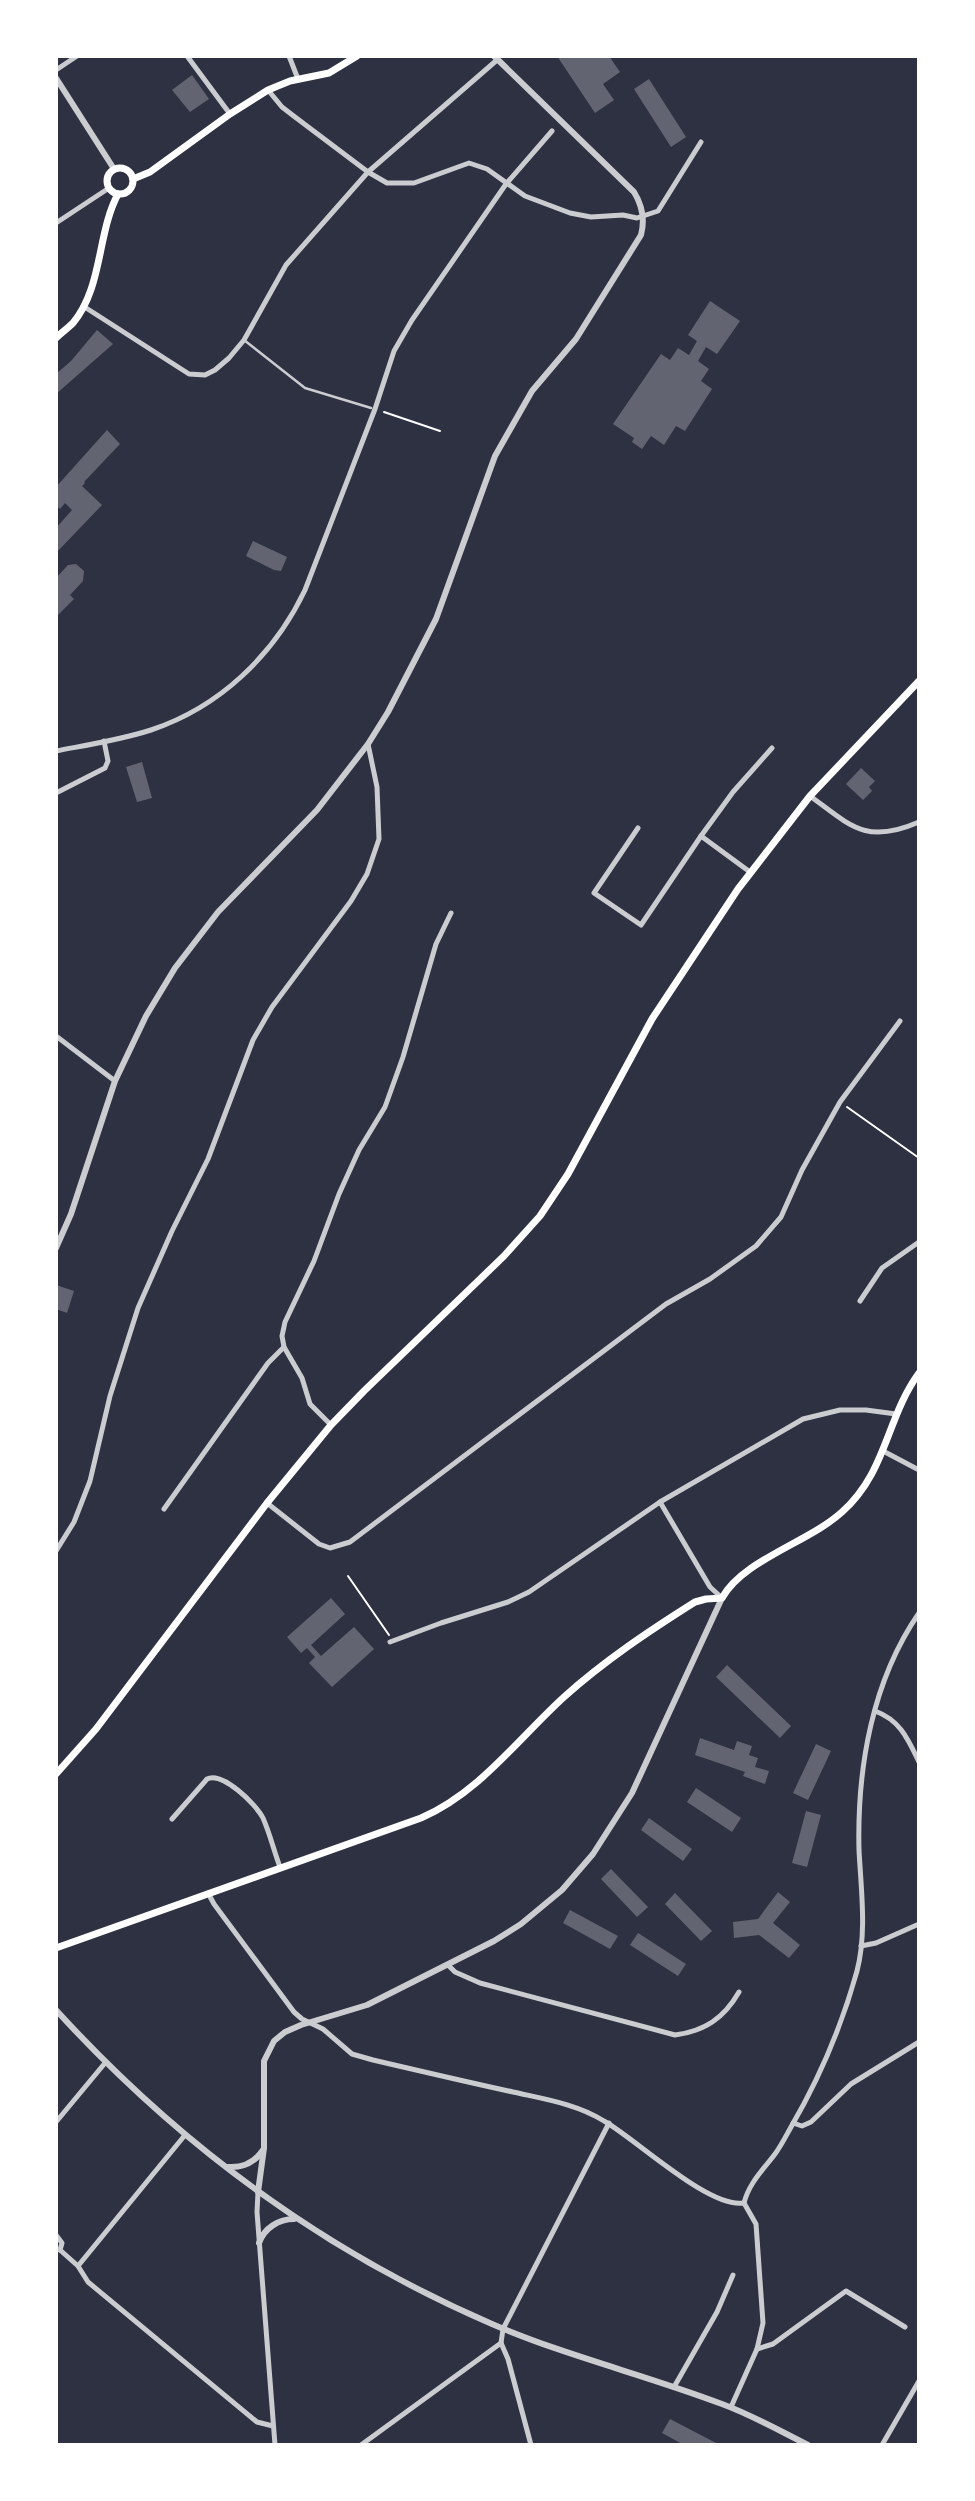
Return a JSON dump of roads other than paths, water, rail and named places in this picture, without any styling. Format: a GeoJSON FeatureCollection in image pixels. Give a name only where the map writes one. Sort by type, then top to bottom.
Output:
{"type":"FeatureCollection","features":[{"type":"Feature","properties":{"kind":"main road"},"geometry":{"type":"LineString","coordinates":[[56,338],[73,323],[83,306],[97,266],[108,213],[118,194],[129,190],[133,179],[150,172],[268,90],[298,79],[328,73],[357,56]]}},
{"type":"Feature","properties":{"kind":"main road"},"geometry":{"type":"LineString","coordinates":[[118,194],[109,188],[107,179],[114,169],[126,169],[133,179]]}},
{"type":"Feature","properties":{"kind":"main road"},"geometry":{"type":"LineString","coordinates":[[56,1774],[96,1729],[267,1503],[331,1425],[386,1368],[504,1256],[540,1216],[568,1174],[664,1000],[750,872],[810,796],[919,681]]}},
{"type":"Feature","properties":{"kind":"main road"},"geometry":{"type":"LineString","coordinates":[[56,1948],[412,1821],[448,1805],[473,1787],[538,1721],[607,1661],[695,1602],[722,1598],[737,1578],[812,1534],[845,1510],[868,1481],[909,1386],[919,1373]]}},
{"type":"Feature","properties":{"kind":"street"},"geometry":{"type":"LineString","coordinates":[[56,69],[77,56]]}},
{"type":"Feature","properties":{"kind":"street"},"geometry":{"type":"LineString","coordinates":[[187,56],[230,114]]}},
{"type":"Feature","properties":{"kind":"street"},"geometry":{"type":"LineString","coordinates":[[289,56],[298,79]]}},
{"type":"Feature","properties":{"kind":"street"},"geometry":{"type":"LineString","coordinates":[[56,1248],[71,1214],[115,1081],[146,1016],[197,938],[237,891],[317,810],[368,744],[388,712],[436,619],[495,456],[532,391],[576,339],[627,260],[641,235],[643,217],[641,206],[630,187],[580,142],[496,58],[368,172],[286,265],[244,340],[215,370],[205,374],[188,374],[83,306]]}},
{"type":"Feature","properties":{"kind":"street"},"geometry":{"type":"LineString","coordinates":[[56,78],[114,169]]}},
{"type":"Feature","properties":{"kind":"street"},"geometry":{"type":"LineString","coordinates":[[268,90],[282,107],[368,172],[387,183],[414,183],[469,163],[487,169],[525,196],[570,213],[591,217],[643,217],[659,211],[701,142]]}},
{"type":"Feature","properties":{"kind":"street"},"geometry":{"type":"LineString","coordinates":[[56,751],[149,731],[192,712],[236,682],[267,652],[292,617],[305,590],[392,356],[407,328],[506,184],[552,131]]}},
{"type":"Feature","properties":{"kind":"street"},"geometry":{"type":"LineString","coordinates":[[56,223],[109,188]]}},
{"type":"Feature","properties":{"kind":"street"},"geometry":{"type":"LineString","coordinates":[[56,793],[105,768],[108,761],[104,741]]}},
{"type":"Feature","properties":{"kind":"street"},"geometry":{"type":"LineString","coordinates":[[56,1551],[75,1522],[90,1481],[110,1396],[138,1308],[208,1159],[253,1040],[272,1007],[351,901],[367,874],[379,839],[377,788],[368,744]]}},
{"type":"Feature","properties":{"kind":"street"},"geometry":{"type":"LineString","coordinates":[[638,828],[594,893],[641,925],[733,792],[772,748]]}},
{"type":"Feature","properties":{"kind":"street"},"geometry":{"type":"LineString","coordinates":[[810,796],[840,818],[863,830],[891,832],[919,822]]}},
{"type":"Feature","properties":{"kind":"street"},"geometry":{"type":"LineString","coordinates":[[701,836],[750,872]]}},
{"type":"Feature","properties":{"kind":"street"},"geometry":{"type":"LineString","coordinates":[[331,1425],[310,1404],[302,1378],[284,1347],[282,1336],[285,1322],[314,1261],[359,1150],[385,1107],[403,1057],[436,944],[451,913]]}},
{"type":"Feature","properties":{"kind":"street"},"geometry":{"type":"LineString","coordinates":[[267,1503],[319,1544],[330,1548],[350,1542],[666,1304],[710,1279],[756,1246],[780,1217],[802,1170],[840,1102],[900,1021]]}},
{"type":"Feature","properties":{"kind":"street"},"geometry":{"type":"LineString","coordinates":[[56,1036],[115,1081]]}},
{"type":"Feature","properties":{"kind":"street"},"geometry":{"type":"LineString","coordinates":[[860,1301],[881,1268],[919,1242]]}},
{"type":"Feature","properties":{"kind":"street"},"geometry":{"type":"LineString","coordinates":[[164,1509],[268,1363],[284,1347]]}},
{"type":"Feature","properties":{"kind":"street"},"geometry":{"type":"LineString","coordinates":[[390,1639],[508,1602],[529,1592],[660,1502],[803,1419],[840,1410],[896,1414]]}},
{"type":"Feature","properties":{"kind":"street"},"geometry":{"type":"LineString","coordinates":[[883,1451],[919,1471]]}},
{"type":"Feature","properties":{"kind":"street"},"geometry":{"type":"LineString","coordinates":[[275,2445],[257,2212],[264,2148],[265,2056],[270,2045],[279,2036],[309,2022],[367,2006],[494,1941],[521,1924],[562,1889],[593,1854],[632,1793],[722,1598],[706,1581],[660,1502]]}},
{"type":"Feature","properties":{"kind":"street"},"geometry":{"type":"LineString","coordinates":[[731,2407],[761,2337],[764,2306],[756,2224],[744,2203],[750,2186],[777,2152],[816,2080],[841,2020],[858,1968],[861,1946],[859,1823],[867,1739],[874,1711],[904,1635],[919,1613]]}},
{"type":"Feature","properties":{"kind":"street"},"geometry":{"type":"LineString","coordinates":[[874,1711],[888,1716],[898,1725],[907,1736],[919,1762]]}},
{"type":"Feature","properties":{"kind":"street"},"geometry":{"type":"LineString","coordinates":[[172,1819],[207,1779],[220,1777],[247,1798],[261,1815],[280,1867]]}},
{"type":"Feature","properties":{"kind":"street"},"geometry":{"type":"LineString","coordinates":[[208,1893],[294,2012],[323,2029],[344,2048],[361,2057],[570,2106],[608,2123],[706,2192],[726,2202],[744,2203]]}},
{"type":"Feature","properties":{"kind":"street"},"geometry":{"type":"LineString","coordinates":[[861,1946],[876,1943],[919,1924]]}},
{"type":"Feature","properties":{"kind":"street"},"geometry":{"type":"LineString","coordinates":[[448,1965],[480,1983],[676,2035],[707,2027],[732,2005],[739,1992]]}},
{"type":"Feature","properties":{"kind":"street"},"geometry":{"type":"LineString","coordinates":[[56,2010],[106,2063],[185,2135],[296,2220],[383,2272],[503,2329],[731,2407],[808,2445]]}},
{"type":"Feature","properties":{"kind":"street"},"geometry":{"type":"LineString","coordinates":[[793,2123],[802,2126],[811,2122],[851,2084],[919,2042]]}},
{"type":"Feature","properties":{"kind":"street"},"geometry":{"type":"LineString","coordinates":[[56,2122],[106,2063]]}},
{"type":"Feature","properties":{"kind":"street"},"geometry":{"type":"LineString","coordinates":[[531,2445],[508,2359],[501,2343],[503,2329],[608,2123]]}},
{"type":"Feature","properties":{"kind":"street"},"geometry":{"type":"LineString","coordinates":[[78,2266],[185,2135]]}},
{"type":"Feature","properties":{"kind":"street"},"geometry":{"type":"LineString","coordinates":[[226,2167],[240,2167],[252,2162],[264,2148]]}},
{"type":"Feature","properties":{"kind":"street"},"geometry":{"type":"LineString","coordinates":[[259,2243],[263,2234],[274,2225],[284,2220],[296,2220]]}},
{"type":"Feature","properties":{"kind":"street"},"geometry":{"type":"LineString","coordinates":[[56,2235],[62,2243],[58,2253],[78,2266],[88,2282],[257,2423],[273,2426]]}},
{"type":"Feature","properties":{"kind":"street"},"geometry":{"type":"LineString","coordinates":[[674,2386],[717,2312],[733,2275]]}},
{"type":"Feature","properties":{"kind":"street"},"geometry":{"type":"LineString","coordinates":[[757,2349],[773,2344],[846,2291],[905,2327]]}},
{"type":"Feature","properties":{"kind":"street"},"geometry":{"type":"LineString","coordinates":[[361,2445],[501,2343]]}},
{"type":"Feature","properties":{"kind":"street"},"geometry":{"type":"LineString","coordinates":[[882,2445],[919,2381]]}},
{"type":"Feature","properties":{"kind":"lane"},"geometry":{"type":"LineString","coordinates":[[244,340],[305,388],[373,408]]}}]}
